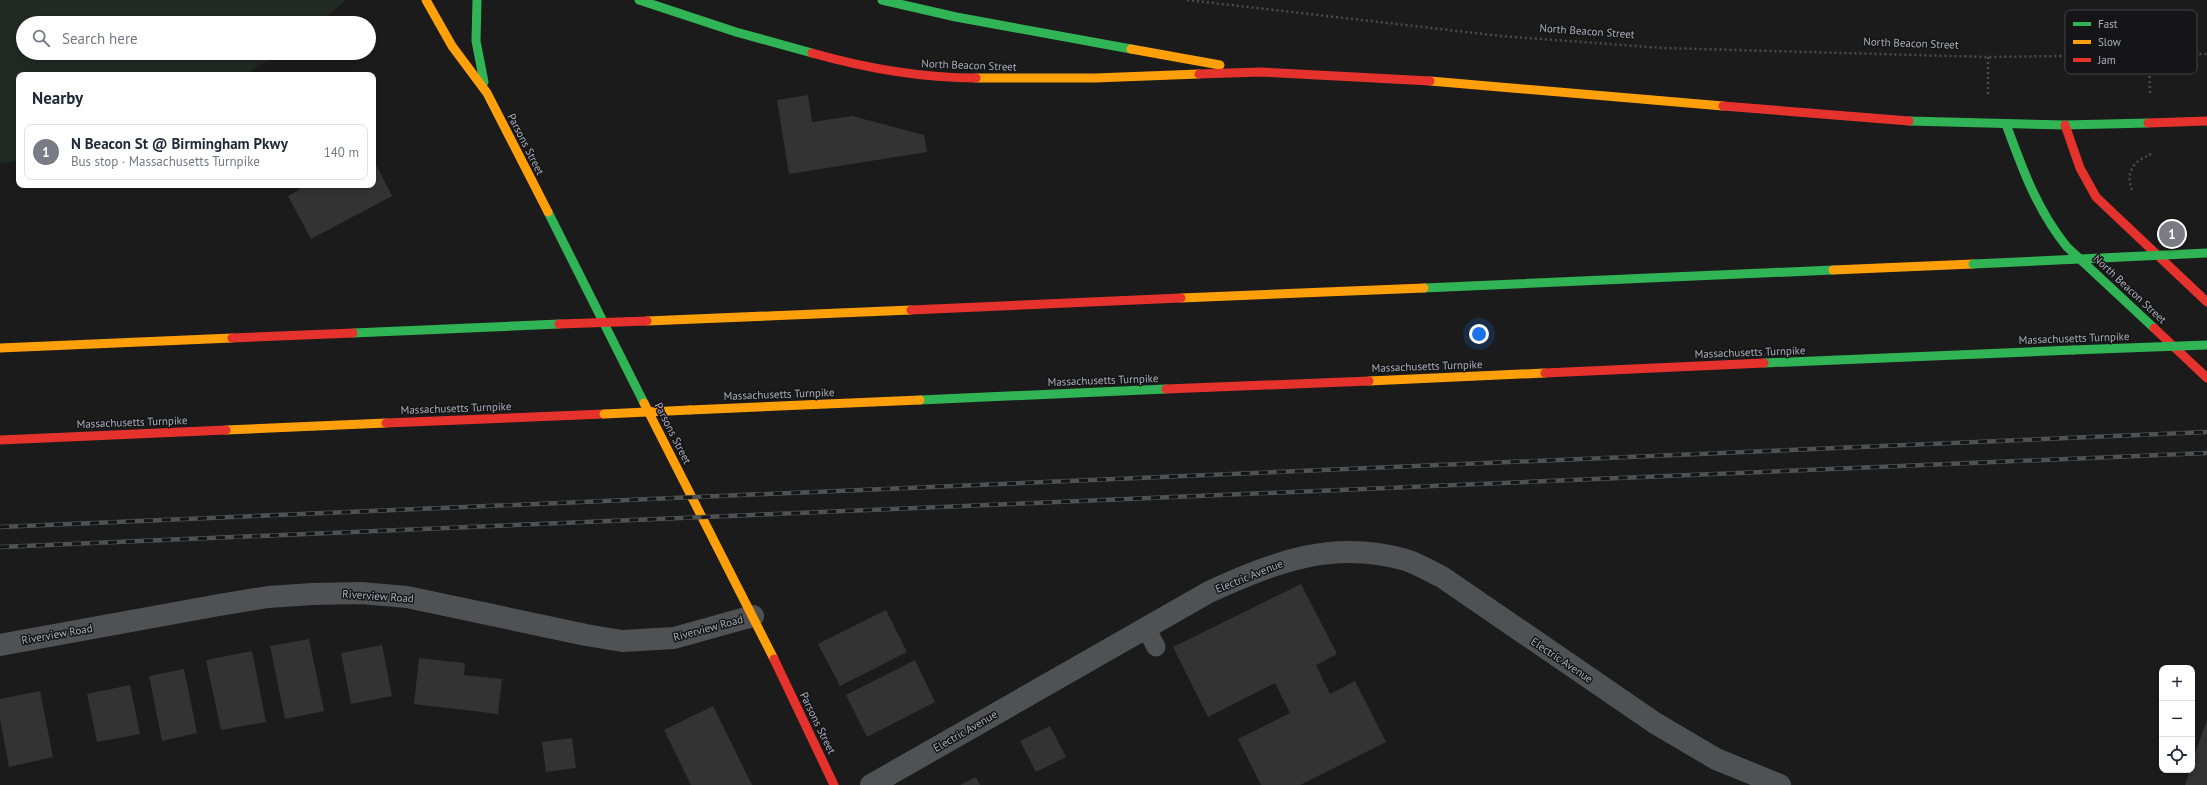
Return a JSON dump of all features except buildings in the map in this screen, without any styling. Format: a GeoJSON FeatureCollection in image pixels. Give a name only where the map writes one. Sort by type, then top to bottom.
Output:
{"type":"FeatureCollection","features":[{"type":"Feature","properties":{"kind":"main road","name":"Parsons Street"},"geometry":{"type":"LineString","coordinates":[[426,0],[452,46],[487,93],[753,616],[834,785]]}},
{"type":"Feature","properties":{"kind":"main road","name":"Parsons Street"},"geometry":{"type":"LineString","coordinates":[[477,0],[474,25],[476,51],[487,93]]}},
{"type":"Feature","properties":{"kind":"main road","name":"North Beacon Street"},"geometry":{"type":"LineString","coordinates":[[639,0],[783,46],[829,58],[920,75],[991,79],[1261,72],[1447,82],[1889,120],[2065,125],[2207,121]]}},
{"type":"Feature","properties":{"kind":"main road","name":"North Beacon Street"},"geometry":{"type":"LineString","coordinates":[[882,0],[956,17],[1261,72]]}},
{"type":"Feature","properties":{"kind":"main road","name":"North Beacon Street"},"geometry":{"type":"LineString","coordinates":[[2006,124],[2033,197],[2051,228],[2068,247],[2207,378]]}},
{"type":"Feature","properties":{"kind":"main road"},"geometry":{"type":"LineString","coordinates":[[2065,125],[2077,162],[2091,192],[2104,206],[2207,302]]}},
{"type":"Feature","properties":{"kind":"main road"},"geometry":{"type":"LineString","coordinates":[[0,348],[2207,253]]}},
{"type":"Feature","properties":{"kind":"main road","name":"Massachusetts Turnpike"},"geometry":{"type":"LineString","coordinates":[[0,440],[2207,345]]}},
{"type":"Feature","properties":{"kind":"street","name":"Electric Avenue"},"geometry":{"type":"LineString","coordinates":[[871,785],[1209,592],[1258,570],[1296,557],[1334,551],[1372,553],[1407,560],[1442,577],[1655,723],[1716,759],[1780,785]]}},
{"type":"Feature","properties":{"kind":"street","name":"Riverview Road"},"geometry":{"type":"LineString","coordinates":[[0,645],[219,605],[268,597],[312,594],[361,593],[407,597],[586,635],[622,641],[674,638],[753,616]]}},
{"type":"Feature","properties":{"kind":"lane"},"geometry":{"type":"LineString","coordinates":[[1146,628],[1156,648]]}},
{"type":"Feature","properties":{"kind":"path","name":"North Beacon Street"},"geometry":{"type":"LineString","coordinates":[[1187,0],[1568,42],[1663,48],[1988,57],[2065,57]]}},
{"type":"Feature","properties":{"kind":"path","name":"North Beacon Street"},"geometry":{"type":"LineString","coordinates":[[2197,54],[2207,54]]}},
{"type":"Feature","properties":{"kind":"path"},"geometry":{"type":"LineString","coordinates":[[1988,57],[1988,100]]}},
{"type":"Feature","properties":{"kind":"path"},"geometry":{"type":"LineString","coordinates":[[2149,74],[2150,101]]}},
{"type":"Feature","properties":{"kind":"path"},"geometry":{"type":"LineString","coordinates":[[2133,193],[2129,182],[2132,167],[2138,160],[2150,155]]}},
{"type":"Feature","properties":{"kind":"shaded area"},"geometry":{"type":"Polygon","coordinates":[[[0,0],[346,0],[327,16],[16,16],[16,60],[269,60],[249,72],[16,72],[16,161],[0,164],[0,0]]]}},
{"type":"Feature","properties":{"kind":"railway"},"geometry":{"type":"LineString","coordinates":[[0,527],[2207,432]]}},
{"type":"Feature","properties":{"kind":"railway"},"geometry":{"type":"LineString","coordinates":[[0,547],[2207,453]]}},
{"type":"Feature","properties":{"kind":"traffic: fast"},"geometry":{"type":"LineString","coordinates":[[477,0],[476,41],[484,82]]}},
{"type":"Feature","properties":{"kind":"traffic: fast"},"geometry":{"type":"LineString","coordinates":[[639,0],[736,32],[812,53]]}},
{"type":"Feature","properties":{"kind":"traffic: fast"},"geometry":{"type":"LineString","coordinates":[[882,0],[956,17],[1131,49]]}},
{"type":"Feature","properties":{"kind":"traffic: fast"},"geometry":{"type":"LineString","coordinates":[[1909,121],[2065,125],[2148,123]]}},
{"type":"Feature","properties":{"kind":"traffic: fast"},"geometry":{"type":"LineString","coordinates":[[2006,124],[2031,188],[2056,233],[2067,247],[2154,328]]}},
{"type":"Feature","properties":{"kind":"traffic: fast"},"geometry":{"type":"LineString","coordinates":[[548,212],[644,403]]}},
{"type":"Feature","properties":{"kind":"traffic: fast"},"geometry":{"type":"LineString","coordinates":[[1973,264],[2207,253]]}},
{"type":"Feature","properties":{"kind":"traffic: fast"},"geometry":{"type":"LineString","coordinates":[[1424,288],[1833,270]]}},
{"type":"Feature","properties":{"kind":"traffic: fast"},"geometry":{"type":"LineString","coordinates":[[353,333],[559,324]]}},
{"type":"Feature","properties":{"kind":"traffic: fast"},"geometry":{"type":"LineString","coordinates":[[2073,350],[2207,345]]}},
{"type":"Feature","properties":{"kind":"traffic: fast"},"geometry":{"type":"LineString","coordinates":[[1764,363],[2073,350]]}},
{"type":"Feature","properties":{"kind":"traffic: fast"},"geometry":{"type":"LineString","coordinates":[[920,400],[1166,389]]}},
{"type":"Feature","properties":{"kind":"traffic: slow"},"geometry":{"type":"LineString","coordinates":[[426,0],[452,46],[487,93],[548,212]]}},
{"type":"Feature","properties":{"kind":"traffic: slow"},"geometry":{"type":"LineString","coordinates":[[1131,49],[1220,65]]}},
{"type":"Feature","properties":{"kind":"traffic: slow"},"geometry":{"type":"LineString","coordinates":[[976,78],[1095,78],[1199,74]]}},
{"type":"Feature","properties":{"kind":"traffic: slow"},"geometry":{"type":"LineString","coordinates":[[1430,81],[1723,106]]}},
{"type":"Feature","properties":{"kind":"traffic: slow"},"geometry":{"type":"LineString","coordinates":[[1833,270],[1973,264]]}},
{"type":"Feature","properties":{"kind":"traffic: slow"},"geometry":{"type":"LineString","coordinates":[[1181,298],[1424,288]]}},
{"type":"Feature","properties":{"kind":"traffic: slow"},"geometry":{"type":"LineString","coordinates":[[647,321],[911,310]]}},
{"type":"Feature","properties":{"kind":"traffic: slow"},"geometry":{"type":"LineString","coordinates":[[0,348],[232,338]]}},
{"type":"Feature","properties":{"kind":"traffic: slow"},"geometry":{"type":"LineString","coordinates":[[1369,381],[1545,373]]}},
{"type":"Feature","properties":{"kind":"traffic: slow"},"geometry":{"type":"LineString","coordinates":[[690,410],[920,400]]}},
{"type":"Feature","properties":{"kind":"traffic: slow"},"geometry":{"type":"LineString","coordinates":[[644,403],[774,659]]}},
{"type":"Feature","properties":{"kind":"traffic: slow"},"geometry":{"type":"LineString","coordinates":[[604,414],[690,410]]}},
{"type":"Feature","properties":{"kind":"traffic: slow"},"geometry":{"type":"LineString","coordinates":[[226,430],[386,423]]}},
{"type":"Feature","properties":{"kind":"traffic: jam"},"geometry":{"type":"LineString","coordinates":[[812,53],[873,68],[955,78],[976,78]]}},
{"type":"Feature","properties":{"kind":"traffic: jam"},"geometry":{"type":"LineString","coordinates":[[1199,74],[1261,72],[1430,81]]}},
{"type":"Feature","properties":{"kind":"traffic: jam"},"geometry":{"type":"LineString","coordinates":[[1723,106],[1909,121]]}},
{"type":"Feature","properties":{"kind":"traffic: jam"},"geometry":{"type":"LineString","coordinates":[[2148,123],[2207,121]]}},
{"type":"Feature","properties":{"kind":"traffic: jam"},"geometry":{"type":"LineString","coordinates":[[2065,125],[2080,168],[2096,197],[2207,302]]}},
{"type":"Feature","properties":{"kind":"traffic: jam"},"geometry":{"type":"LineString","coordinates":[[911,310],[1181,298]]}},
{"type":"Feature","properties":{"kind":"traffic: jam"},"geometry":{"type":"LineString","coordinates":[[559,324],[647,321]]}},
{"type":"Feature","properties":{"kind":"traffic: jam"},"geometry":{"type":"LineString","coordinates":[[2154,328],[2207,378]]}},
{"type":"Feature","properties":{"kind":"traffic: jam"},"geometry":{"type":"LineString","coordinates":[[232,338],[353,333]]}},
{"type":"Feature","properties":{"kind":"traffic: jam"},"geometry":{"type":"LineString","coordinates":[[1545,373],[1764,363]]}},
{"type":"Feature","properties":{"kind":"traffic: jam"},"geometry":{"type":"LineString","coordinates":[[1166,389],[1369,381]]}},
{"type":"Feature","properties":{"kind":"traffic: jam"},"geometry":{"type":"LineString","coordinates":[[386,423],[604,414]]}},
{"type":"Feature","properties":{"kind":"traffic: jam"},"geometry":{"type":"LineString","coordinates":[[0,440],[226,430]]}},
{"type":"Feature","properties":{"kind":"traffic: jam"},"geometry":{"type":"LineString","coordinates":[[774,659],[834,785]]}},
{"type":"Feature","properties":{"kind":"place","name":"N Beacon St @ Birmingham Pkwy"},"geometry":{"type":"Point","coordinates":[2172,234]}}]}
